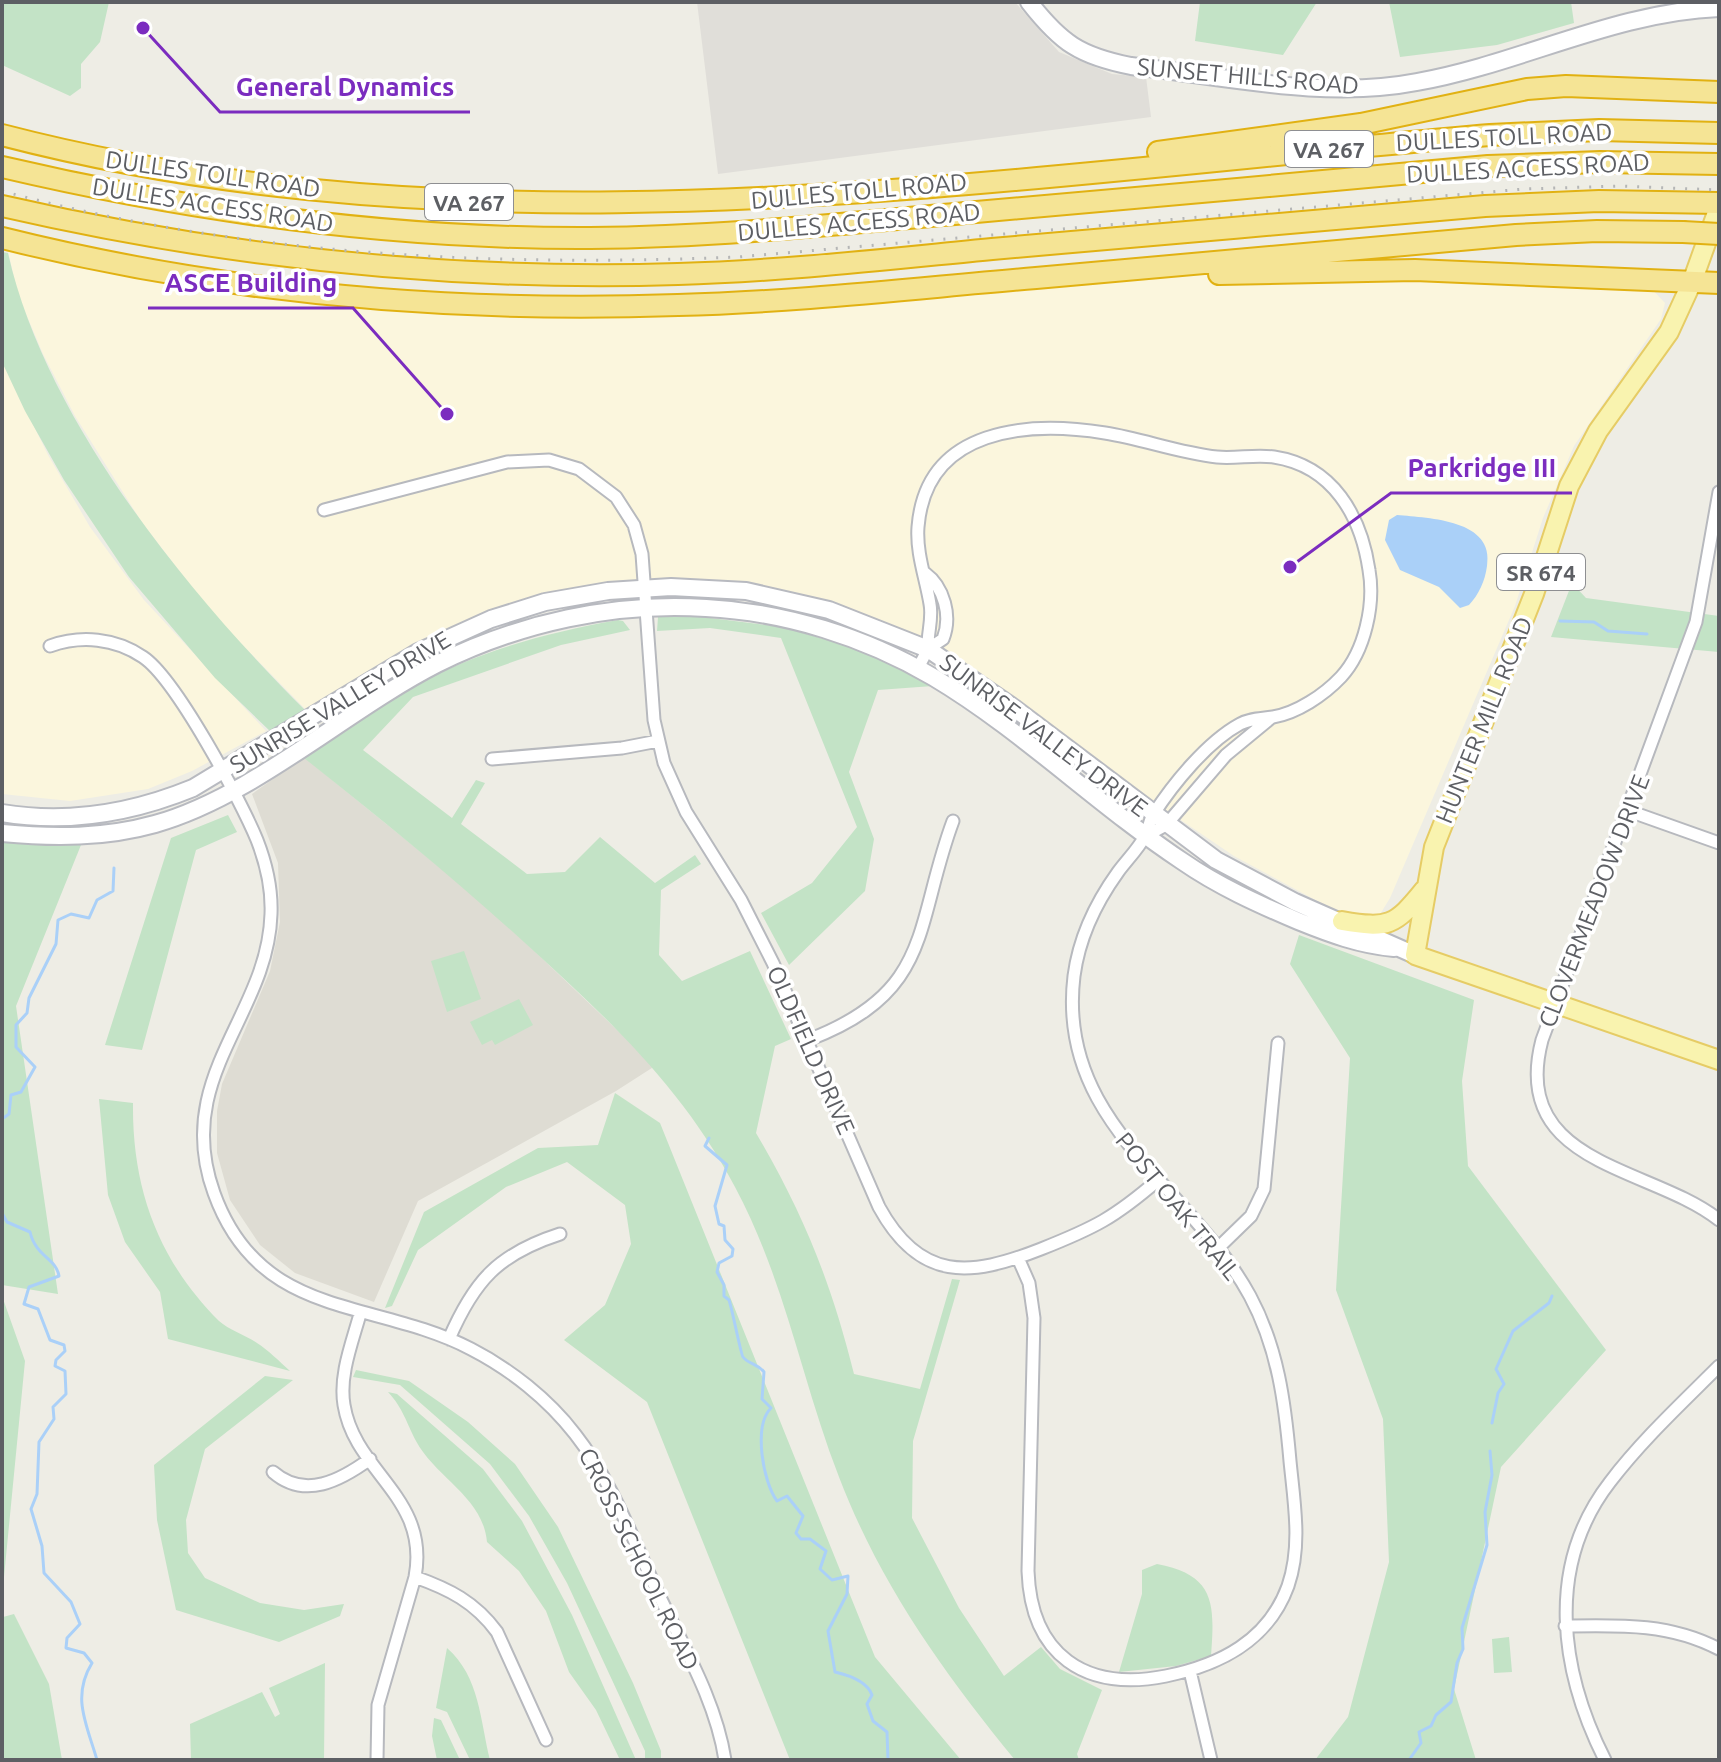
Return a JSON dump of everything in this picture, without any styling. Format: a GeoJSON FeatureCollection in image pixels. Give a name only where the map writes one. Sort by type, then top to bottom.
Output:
{"type":"FeatureCollection","features":[{"type":"Feature","properties":{"kind":"highway"},"geometry":{"type":"LineString","coordinates":[[941,184],[1323,130],[1527,89],[1566,86],[1719,92]]}},
{"type":"Feature","properties":{"kind":"highway","name":"DULLES TOLL ROAD"},"geometry":{"type":"LineString","coordinates":[[2,135],[210,176],[441,201],[568,205],[686,203],[941,184],[1490,135],[1599,130],[1719,133]]}},
{"type":"Feature","properties":{"kind":"highway","name":"DULLES ACCESS ROAD"},"geometry":{"type":"LineString","coordinates":[[2,167],[156,199],[272,217],[417,231],[587,238],[738,233],[1488,166],[1600,162],[1712,164]]}},
{"type":"Feature","properties":{"kind":"highway","name":"DULLES ACCESS ROAD"},"geometry":{"type":"LineString","coordinates":[[2,206],[171,241],[317,261],[458,272],[604,275],[776,269],[1485,206],[1587,201],[1719,205]]}},
{"type":"Feature","properties":{"kind":"highway"},"geometry":{"type":"LineString","coordinates":[[7,239],[241,283],[375,298],[499,306],[678,305],[987,282],[1516,235],[1597,231],[1719,234]]}},
{"type":"Feature","properties":{"kind":"highway"},"geometry":{"type":"LineString","coordinates":[[987,282],[1354,270],[1719,283]]}},
{"type":"Feature","properties":{"kind":"main road","name":"SUNSET HILLS ROAD"},"geometry":{"type":"LineString","coordinates":[[1029,2],[1060,39],[1098,59],[1131,66],[1351,89],[1418,82],[1656,16],[1719,8]]}},
{"type":"Feature","properties":{"kind":"main road","name":"HUNTER MILL ROAD"},"geometry":{"type":"LineString","coordinates":[[1415,955],[1434,847],[1529,607],[1569,486],[1598,431],[1661,344],[1692,282],[1719,205]]}},
{"type":"Feature","properties":{"kind":"main road","name":"SUNRISE VALLEY DRIVE"},"geometry":{"type":"LineString","coordinates":[[2,813],[67,818],[123,811],[165,800],[221,772],[390,668],[458,632],[545,602],[644,588],[723,588],[771,595],[829,610],[928,649],[997,695],[1216,860],[1266,888],[1378,936],[1396,949]]}},
{"type":"Feature","properties":{"kind":"main road","name":"SUNRISE VALLEY DRIVE"},"geometry":{"type":"LineString","coordinates":[[2,833],[78,837],[129,830],[177,817],[232,791],[414,677],[469,649],[539,625],[645,607],[707,608],[791,620],[859,642],[918,668],[992,716],[1146,836],[1202,874],[1272,910],[1337,936],[1415,955]]}},
{"type":"Feature","properties":{"kind":"main road"},"geometry":{"type":"LineString","coordinates":[[1342,921],[1373,925],[1396,921],[1424,890]]}},
{"type":"Feature","properties":{"kind":"main road"},"geometry":{"type":"LineString","coordinates":[[1415,955],[1719,1060]]}},
{"type":"Feature","properties":{"kind":"street"},"geometry":{"type":"LineString","coordinates":[[928,649],[926,631],[932,609],[924,584],[918,526],[929,485],[947,462],[984,437],[1010,429],[1071,429],[1219,457],[1270,456],[1295,462],[1321,475],[1348,505],[1360,530],[1371,583],[1363,633],[1350,666],[1326,691],[1272,717],[1226,755],[1146,836]]}},
{"type":"Feature","properties":{"kind":"street","name":"OLDFIELD DRIVE"},"geometry":{"type":"LineString","coordinates":[[324,510],[519,459],[564,463],[594,477],[625,510],[639,539],[658,741],[686,812],[753,923],[808,1040],[879,1207],[901,1241],[923,1258],[951,1268],[977,1270],[1018,1258],[1109,1220],[1158,1180]]}},
{"type":"Feature","properties":{"kind":"street","name":"CLOVERMEADOW DRIVE"},"geometry":{"type":"LineString","coordinates":[[1719,492],[1696,622],[1629,811],[1542,1040],[1537,1068],[1541,1096],[1555,1127],[1588,1156],[1719,1220]]}},
{"type":"Feature","properties":{"kind":"street"},"geometry":{"type":"LineString","coordinates":[[918,668],[928,649],[943,639],[947,623],[938,583],[925,573]]}},
{"type":"Feature","properties":{"kind":"street","name":"CROSS SCHOOL ROAD"},"geometry":{"type":"LineString","coordinates":[[50,646],[70,641],[100,641],[142,656],[175,691],[248,820],[265,864],[271,921],[260,964],[208,1092],[204,1124],[207,1169],[229,1225],[255,1259],[305,1295],[449,1339],[498,1365],[536,1394],[588,1451],[610,1490],[713,1711],[725,1760]]}},
{"type":"Feature","properties":{"kind":"street"},"geometry":{"type":"LineString","coordinates":[[492,759],[622,748],[658,741]]}},
{"type":"Feature","properties":{"kind":"street"},"geometry":{"type":"LineString","coordinates":[[1629,811],[1719,843]]}},
{"type":"Feature","properties":{"kind":"street"},"geometry":{"type":"LineString","coordinates":[[808,1040],[849,1022],[872,1006],[910,960],[929,914],[953,821]]}},
{"type":"Feature","properties":{"kind":"street","name":"POST OAK TRAIL"},"geometry":{"type":"LineString","coordinates":[[1018,1258],[1029,1283],[1034,1318],[1028,1571],[1029,1597],[1037,1624],[1065,1658],[1096,1676],[1138,1681],[1190,1671],[1227,1657],[1262,1629],[1287,1587],[1296,1553],[1287,1419],[1276,1361],[1251,1298],[1217,1249],[1110,1121],[1092,1092],[1077,1048],[1072,1005],[1076,962],[1088,922],[1111,881],[1146,836]]}},
{"type":"Feature","properties":{"kind":"street"},"geometry":{"type":"LineString","coordinates":[[1217,1249],[1251,1216],[1264,1189],[1278,1043]]}},
{"type":"Feature","properties":{"kind":"street"},"geometry":{"type":"LineString","coordinates":[[449,1339],[464,1305],[488,1273],[522,1248],[560,1234]]}},
{"type":"Feature","properties":{"kind":"street"},"geometry":{"type":"LineString","coordinates":[[360,1314],[343,1392],[348,1421],[412,1522],[417,1557],[415,1577],[378,1705],[377,1760]]}},
{"type":"Feature","properties":{"kind":"street"},"geometry":{"type":"LineString","coordinates":[[1605,1760],[1577,1694],[1565,1626],[1571,1566],[1593,1508],[1624,1464],[1719,1366]]}},
{"type":"Feature","properties":{"kind":"street"},"geometry":{"type":"LineString","coordinates":[[273,1472],[289,1483],[307,1487],[330,1482],[370,1459]]}},
{"type":"Feature","properties":{"kind":"street"},"geometry":{"type":"LineString","coordinates":[[415,1577],[466,1599],[487,1618],[497,1632],[546,1740]]}},
{"type":"Feature","properties":{"kind":"street"},"geometry":{"type":"LineString","coordinates":[[1565,1626],[1625,1624],[1666,1629],[1719,1649]]}},
{"type":"Feature","properties":{"kind":"street"},"geometry":{"type":"LineString","coordinates":[[1190,1671],[1211,1760]]}},
{"type":"Feature","properties":{"kind":"shaded area"},"geometry":{"type":"Polygon","coordinates":[[[697,2],[1015,2],[1059,52],[1112,74],[1146,77],[1151,117],[718,174],[697,2]]]}},
{"type":"Feature","properties":{"kind":"shaded area"},"geometry":{"type":"Polygon","coordinates":[[[5,238],[125,264],[495,306],[1007,280],[1366,270],[1648,285],[1665,303],[1661,319],[1574,446],[1543,518],[1515,606],[1390,898],[1376,921],[1332,909],[1234,856],[943,659],[749,590],[600,592],[495,617],[314,718],[214,616],[141,521],[75,416],[43,354],[18,295],[5,238]]]}},
{"type":"Feature","properties":{"kind":"shaded area"},"geometry":{"type":"Polygon","coordinates":[[[2,361],[48,455],[90,527],[144,600],[266,731],[192,771],[148,789],[70,801],[2,794],[2,361]]]}},
{"type":"Feature","properties":{"kind":"shaded area"},"geometry":{"type":"Polygon","coordinates":[[[304,757],[486,905],[655,1066],[616,1091],[418,1201],[374,1302],[295,1273],[260,1245],[230,1200],[217,1153],[217,1111],[222,1084],[270,971],[280,922],[278,863],[252,794],[304,757]]]}},
{"type":"Feature","properties":{"kind":"green space"},"geometry":{"type":"Polygon","coordinates":[[[2,2],[109,2],[100,42],[81,64],[81,88],[70,96],[2,65],[2,2]]]}},
{"type":"Feature","properties":{"kind":"green space"},"geometry":{"type":"Polygon","coordinates":[[[1200,2],[1317,2],[1283,55],[1195,41],[1200,2]]]}},
{"type":"Feature","properties":{"kind":"green space"},"geometry":{"type":"Polygon","coordinates":[[[1389,2],[1571,2],[1574,23],[1497,45],[1400,57],[1389,2]]]}},
{"type":"Feature","properties":{"kind":"green space"},"geometry":{"type":"Polygon","coordinates":[[[2,252],[8,253],[27,316],[54,378],[87,440],[170,558],[261,665],[306,711],[272,733],[215,678],[129,577],[64,480],[25,411],[2,362],[2,252]]]}},
{"type":"Feature","properties":{"kind":"green space"},"geometry":{"type":"Polygon","coordinates":[[[1572,583],[1586,598],[1719,616],[1719,652],[1551,637],[1572,583]]]}},
{"type":"Feature","properties":{"kind":"green space"},"geometry":{"type":"Polygon","coordinates":[[[687,615],[783,627],[861,650],[933,686],[878,690],[849,772],[874,839],[865,891],[789,965],[761,913],[812,883],[857,827],[781,638],[710,628],[657,631],[658,617],[687,615]]]}},
{"type":"Feature","properties":{"kind":"green space"},"geometry":{"type":"Polygon","coordinates":[[[623,621],[630,630],[561,645],[413,697],[363,750],[452,818],[476,780],[485,783],[461,824],[527,874],[565,872],[600,837],[655,883],[695,855],[701,864],[661,890],[659,955],[682,981],[750,951],[791,1039],[775,1046],[756,1133],[802,1221],[826,1279],[854,1374],[920,1389],[952,1279],[960,1280],[913,1441],[912,1518],[959,1608],[1004,1676],[1041,1647],[1060,1669],[1102,1690],[1077,1754],[1079,1760],[1015,1760],[915,1626],[874,1554],[839,1477],[780,1295],[753,1223],[715,1153],[671,1090],[620,1033],[508,927],[304,758],[413,687],[462,663],[538,637],[623,621]]]}},
{"type":"Feature","properties":{"kind":"green space"},"geometry":{"type":"Polygon","coordinates":[[[228,815],[237,832],[196,850],[142,1050],[105,1045],[171,838],[228,815]]]}},
{"type":"Feature","properties":{"kind":"green space"},"geometry":{"type":"Polygon","coordinates":[[[83,840],[16,1006],[58,1294],[2,1285],[2,842],[83,840]]]}},
{"type":"Feature","properties":{"kind":"green space"},"geometry":{"type":"Polygon","coordinates":[[[1299,935],[1474,1000],[1462,1081],[1468,1166],[1606,1350],[1501,1467],[1454,1689],[1476,1760],[1315,1760],[1348,1717],[1389,1562],[1383,1419],[1336,1290],[1350,1058],[1290,964],[1299,935]]]}},
{"type":"Feature","properties":{"kind":"green space"},"geometry":{"type":"Polygon","coordinates":[[[464,951],[481,999],[447,1012],[431,961],[464,951]]]}},
{"type":"Feature","properties":{"kind":"green space"},"geometry":{"type":"Polygon","coordinates":[[[519,999],[533,1025],[495,1045],[492,1040],[482,1045],[470,1022],[519,999]]]}},
{"type":"Feature","properties":{"kind":"green space"},"geometry":{"type":"Polygon","coordinates":[[[615,1093],[660,1123],[875,1657],[961,1760],[790,1760],[647,1402],[564,1340],[605,1305],[631,1244],[625,1205],[567,1162],[506,1187],[418,1250],[392,1306],[385,1308],[424,1212],[538,1148],[598,1145],[615,1093]]]}},
{"type":"Feature","properties":{"kind":"green space"},"geometry":{"type":"Polygon","coordinates":[[[99,1099],[133,1103],[137,1164],[144,1193],[165,1248],[180,1273],[219,1321],[261,1346],[290,1371],[168,1339],[160,1292],[125,1242],[108,1195],[99,1099]]]}},
{"type":"Feature","properties":{"kind":"green space"},"geometry":{"type":"Polygon","coordinates":[[[2,1296],[25,1361],[4,1577],[2,1576],[2,1296]]]}},
{"type":"Feature","properties":{"kind":"green space"},"geometry":{"type":"Polygon","coordinates":[[[356,1370],[409,1381],[468,1422],[515,1464],[558,1527],[633,1683],[661,1751],[661,1760],[645,1760],[645,1751],[567,1583],[529,1516],[490,1464],[400,1385],[353,1377],[356,1370]]]}},
{"type":"Feature","properties":{"kind":"green space"},"geometry":{"type":"Polygon","coordinates":[[[265,1376],[293,1380],[205,1449],[186,1520],[188,1553],[205,1578],[260,1603],[304,1610],[344,1604],[340,1616],[279,1642],[176,1610],[157,1520],[154,1465],[265,1376]]]}},
{"type":"Feature","properties":{"kind":"green space"},"geometry":{"type":"Polygon","coordinates":[[[388,1392],[397,1394],[483,1469],[522,1521],[572,1615],[636,1760],[620,1760],[596,1710],[569,1672],[546,1611],[519,1571],[487,1542],[477,1512],[425,1454],[388,1392]]]}},
{"type":"Feature","properties":{"kind":"green space"},"geometry":{"type":"Polygon","coordinates":[[[1157,1564],[1190,1576],[1201,1584],[1207,1594],[1212,1621],[1211,1656],[1176,1666],[1119,1672],[1142,1594],[1142,1570],[1157,1564]]]}},
{"type":"Feature","properties":{"kind":"green space"},"geometry":{"type":"Polygon","coordinates":[[[14,1614],[49,1684],[62,1760],[2,1760],[2,1620],[14,1614]]]}},
{"type":"Feature","properties":{"kind":"green space"},"geometry":{"type":"Polygon","coordinates":[[[1509,1637],[1512,1672],[1494,1673],[1492,1639],[1509,1637]]]}},
{"type":"Feature","properties":{"kind":"green space"},"geometry":{"type":"Polygon","coordinates":[[[447,1648],[458,1659],[472,1686],[490,1760],[470,1760],[447,1712],[436,1708],[447,1648]]]}},
{"type":"Feature","properties":{"kind":"green space"},"geometry":{"type":"Polygon","coordinates":[[[325,1663],[324,1760],[191,1760],[190,1724],[262,1692],[275,1717],[280,1714],[269,1688],[325,1663]]]}},
{"type":"Feature","properties":{"kind":"green space"},"geometry":{"type":"Polygon","coordinates":[[[434,1718],[441,1720],[460,1760],[437,1760],[432,1736],[434,1718]]]}},
{"type":"Feature","properties":{"kind":"water"},"geometry":{"type":"Polygon","coordinates":[[[1397,515],[1457,524],[1481,539],[1487,551],[1486,572],[1479,592],[1469,605],[1460,608],[1439,587],[1400,570],[1385,540],[1389,520],[1397,515]]]}},
{"type":"Feature","properties":{"kind":"waterway"},"geometry":{"type":"LineString","coordinates":[[1560,621],[1594,622],[1608,631],[1647,634]]}},
{"type":"Feature","properties":{"kind":"waterway"},"geometry":{"type":"LineString","coordinates":[[2,1119],[9,1114],[11,1095],[21,1092],[35,1067],[16,1047],[16,1025],[27,1013],[29,998],[56,944],[58,920],[71,914],[89,918],[97,900],[113,891],[114,868]]}},
{"type":"Feature","properties":{"kind":"waterway"},"geometry":{"type":"LineString","coordinates":[[709,1138],[705,1146],[727,1165],[715,1206],[719,1224],[724,1226],[725,1240],[733,1249],[732,1256],[719,1263],[717,1272],[724,1285],[724,1296],[729,1300],[743,1357],[764,1372],[762,1399],[771,1408],[762,1427],[764,1468],[777,1501],[787,1496],[803,1516],[796,1533],[801,1539],[810,1539],[826,1551],[820,1569],[832,1580],[848,1576],[847,1594],[828,1631],[835,1672],[856,1679],[870,1690],[872,1695],[867,1704],[873,1721],[887,1732],[888,1760]]}},
{"type":"Feature","properties":{"kind":"waterway"},"geometry":{"type":"LineString","coordinates":[[2,1160],[2,1172]]}},
{"type":"Feature","properties":{"kind":"waterway"},"geometry":{"type":"LineString","coordinates":[[2,1213],[7,1222],[30,1232],[37,1247],[54,1265],[59,1276],[29,1287],[24,1304],[38,1309],[50,1340],[64,1345],[65,1351],[56,1360],[55,1366],[65,1371],[66,1394],[53,1407],[54,1419],[39,1442],[37,1494],[31,1509],[42,1546],[44,1573],[71,1602],[80,1624],[67,1638],[66,1648],[84,1653],[92,1663],[86,1675],[82,1699],[85,1723],[97,1760]]}},
{"type":"Feature","properties":{"kind":"waterway"},"geometry":{"type":"LineString","coordinates":[[1492,1423],[1498,1393],[1504,1384],[1496,1369],[1513,1331],[1549,1303],[1552,1296]]}},
{"type":"Feature","properties":{"kind":"waterway"},"geometry":{"type":"LineString","coordinates":[[1409,1760],[1421,1743],[1419,1732],[1431,1726],[1436,1715],[1451,1702],[1457,1663],[1463,1649],[1462,1628],[1487,1545],[1485,1512],[1492,1475],[1490,1451]]}},
{"type":"Feature","properties":{"kind":"railway"},"geometry":{"type":"LineString","coordinates":[[2,191],[92,213],[275,243],[460,258],[645,260],[738,257],[1524,189],[1620,186],[1719,190]]}},
{"type":"Feature","properties":{"kind":"place","name":"General Dynamics"},"geometry":{"type":"Point","coordinates":[143,28]}},
{"type":"Feature","properties":{"kind":"place","name":"ASCE Building"},"geometry":{"type":"Point","coordinates":[447,414]}},
{"type":"Feature","properties":{"kind":"place","name":"Parkridge III"},"geometry":{"type":"Point","coordinates":[1290,567]}}]}
